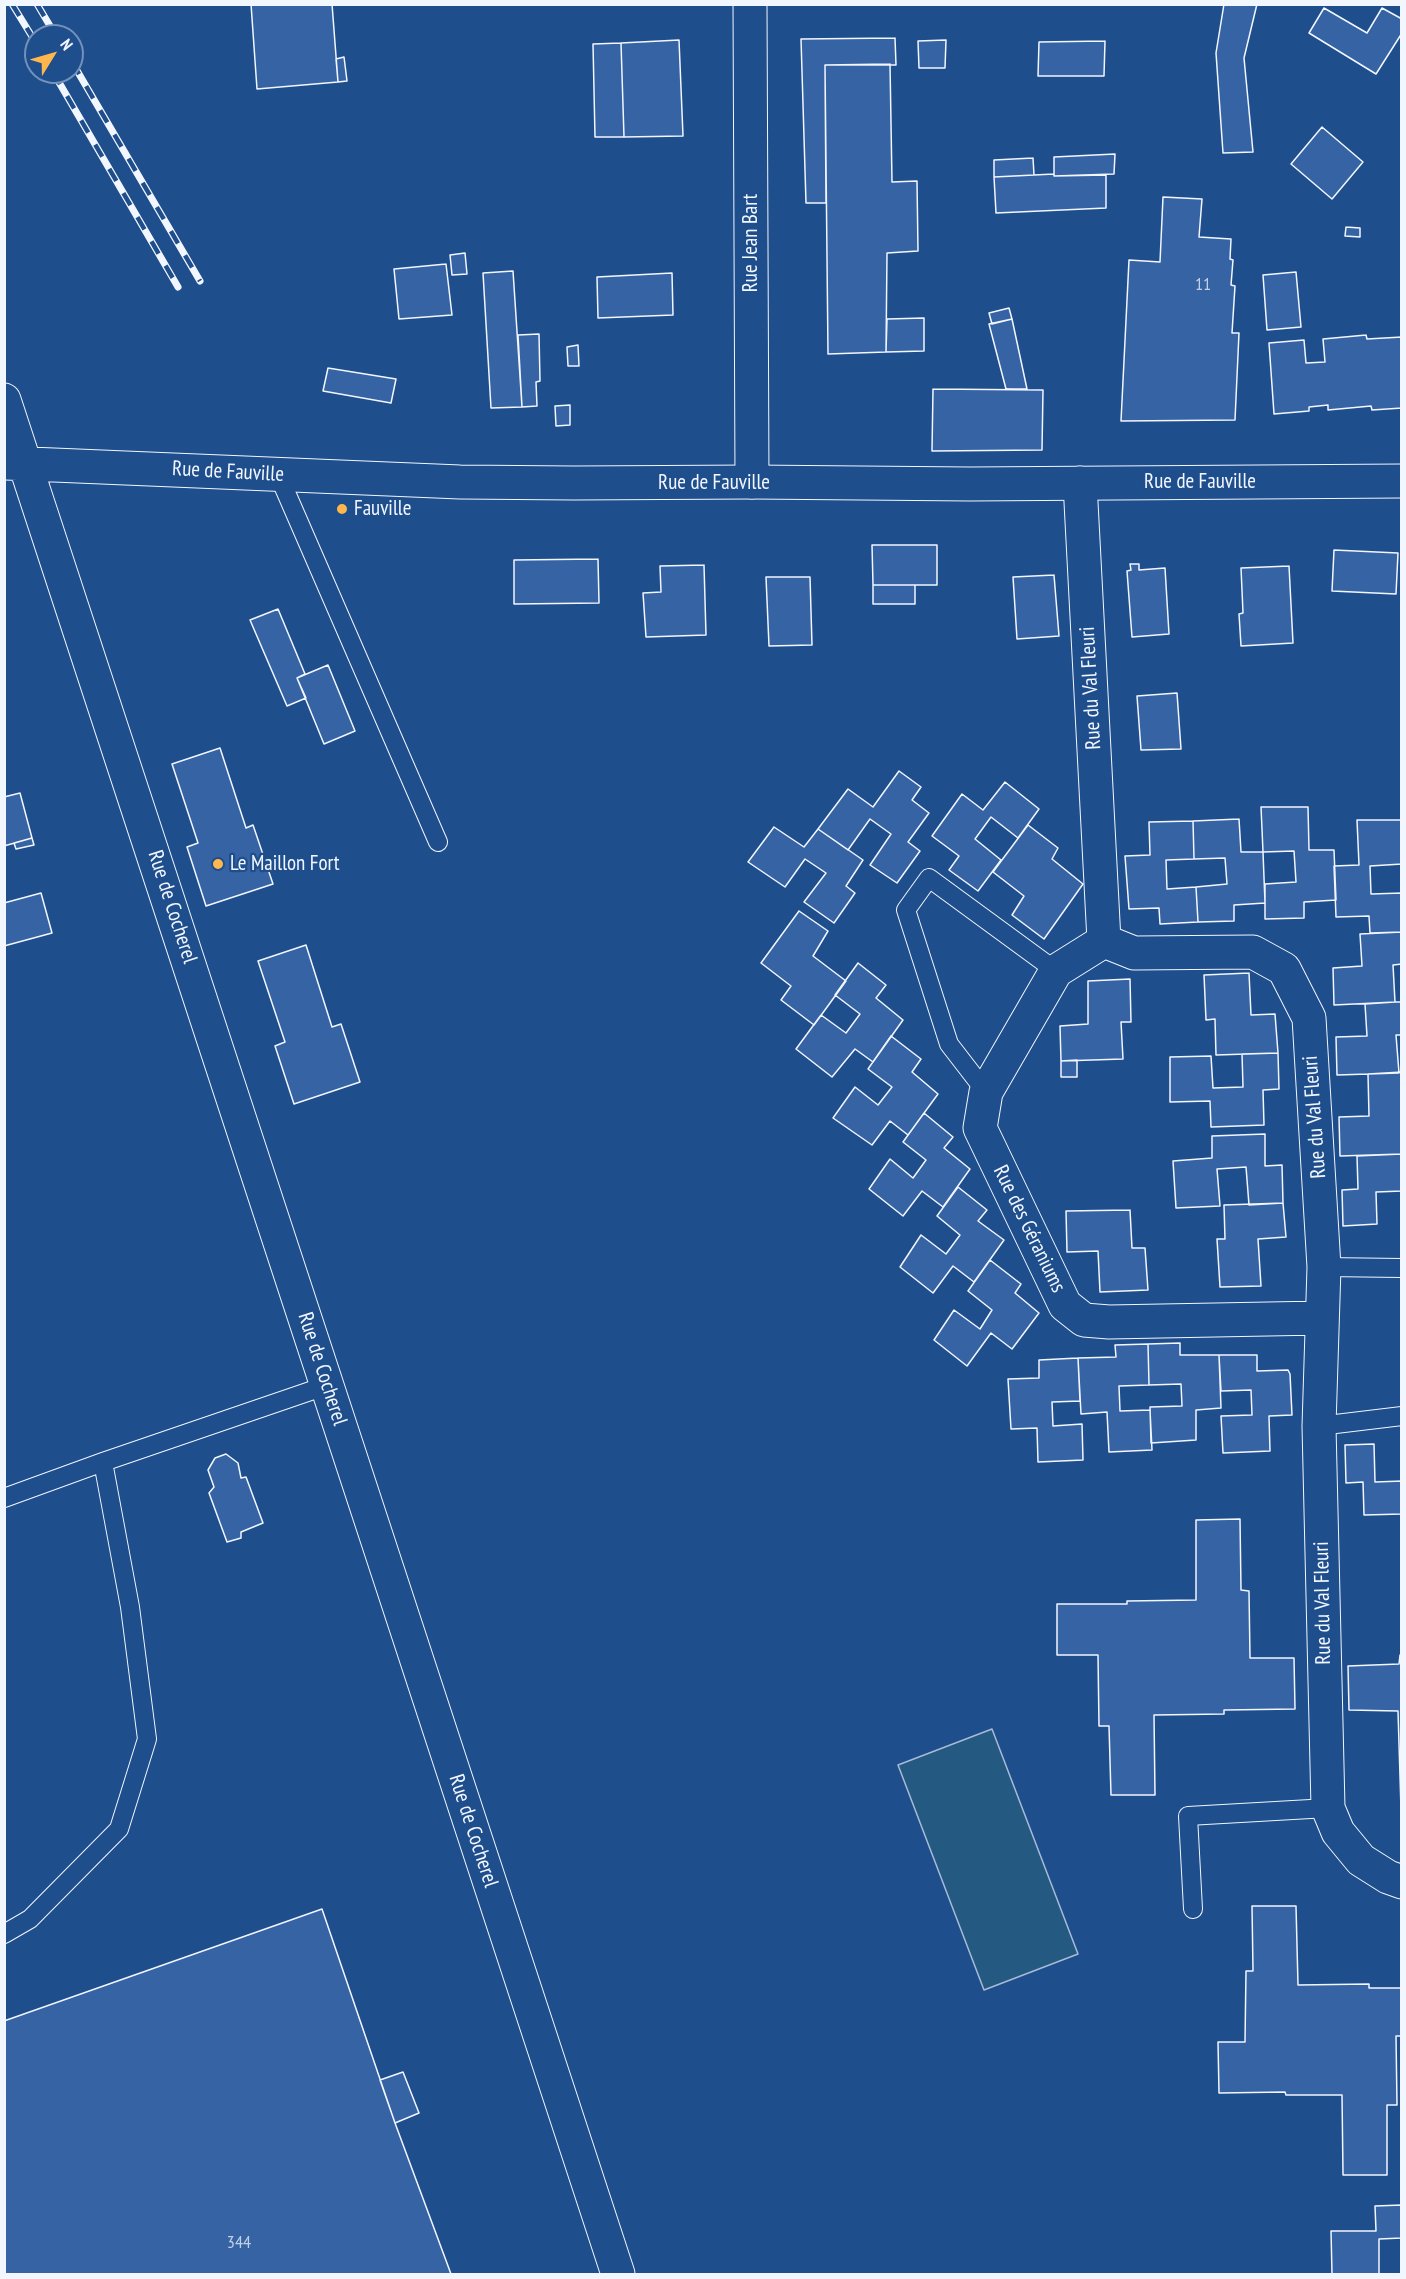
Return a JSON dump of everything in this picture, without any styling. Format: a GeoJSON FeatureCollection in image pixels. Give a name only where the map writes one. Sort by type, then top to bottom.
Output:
{"type":"FeatureCollection","features":[{"type":"Feature","properties":{"kind":"street","name":"Rue Jean Bart"},"geometry":{"type":"LineString","coordinates":[[750,4],[752,482]]}},
{"type":"Feature","properties":{"kind":"street","name":"Rue de Cocherel"},"geometry":{"type":"LineString","coordinates":[[4,400],[16,463],[328,1385],[618,2274]]}},
{"type":"Feature","properties":{"kind":"street","name":"Rue de Fauville"},"geometry":{"type":"LineString","coordinates":[[16,463],[460,482],[868,484],[1401,481]]}},
{"type":"Feature","properties":{"kind":"street","name":"Rue du Val Fleuri"},"geometry":{"type":"LineString","coordinates":[[1080,483],[1104,941],[1134,952],[1253,952],[1284,969],[1309,1018],[1324,1267],[1319,1426],[1328,1808],[1338,1832],[1361,1860],[1388,1877],[1401,1882]]}},
{"type":"Feature","properties":{"kind":"street","name":"Rue des Géraniums"},"geometry":{"type":"LineString","coordinates":[[1104,941],[1056,972],[986,1092],[980,1128],[1065,1305],[1084,1320],[1108,1322],[1321,1318]]}},
{"type":"Feature","properties":{"kind":"lane"},"geometry":{"type":"LineString","coordinates":[[278,474],[438,842]]}},
{"type":"Feature","properties":{"kind":"lane"},"geometry":{"type":"LineString","coordinates":[[986,1092],[949,1044],[906,910],[929,878],[1056,972]]}},
{"type":"Feature","properties":{"kind":"lane"},"geometry":{"type":"LineString","coordinates":[[1324,1267],[1401,1268]]}},
{"type":"Feature","properties":{"kind":"lane"},"geometry":{"type":"LineString","coordinates":[[4,1498],[328,1385]]}},
{"type":"Feature","properties":{"kind":"lane"},"geometry":{"type":"LineString","coordinates":[[1319,1426],[1401,1416]]}},
{"type":"Feature","properties":{"kind":"lane"},"geometry":{"type":"LineString","coordinates":[[4,1934],[30,1919],[119,1829],[147,1739],[130,1607],[103,1462]]}},
{"type":"Feature","properties":{"kind":"lane"},"geometry":{"type":"LineString","coordinates":[[1193,1909],[1188,1816],[1328,1808]]}},
{"type":"Feature","properties":{"kind":"shaded area"},"geometry":{"type":"Polygon","coordinates":[[[992,1729],[1078,1954],[984,1990],[898,1765],[992,1729]]]}},
{"type":"Feature","properties":{"kind":"building"},"geometry":{"type":"Polygon","coordinates":[[[251,4],[332,4],[338,82],[257,89],[251,4]]]}},
{"type":"Feature","properties":{"kind":"building"},"geometry":{"type":"Polygon","coordinates":[[[1224,4],[1257,4],[1244,58],[1253,152],[1223,153],[1216,53],[1224,4]]]}},
{"type":"Feature","properties":{"kind":"building"},"geometry":{"type":"Polygon","coordinates":[[[1324,8],[1367,33],[1382,8],[1402,19],[1402,33],[1376,74],[1309,33],[1324,8]]]}},
{"type":"Feature","properties":{"kind":"building"},"geometry":{"type":"Polygon","coordinates":[[[895,38],[896,65],[825,65],[826,203],[806,203],[801,39],[895,38]]]}},
{"type":"Feature","properties":{"kind":"building"},"geometry":{"type":"Polygon","coordinates":[[[679,40],[683,136],[624,137],[621,43],[679,40]]]}},
{"type":"Feature","properties":{"kind":"building"},"geometry":{"type":"Polygon","coordinates":[[[946,40],[945,68],[919,68],[918,41],[946,40]]]}},
{"type":"Feature","properties":{"kind":"building"},"geometry":{"type":"Polygon","coordinates":[[[1105,41],[1104,76],[1038,76],[1039,42],[1105,41]]]}},
{"type":"Feature","properties":{"kind":"building"},"geometry":{"type":"Polygon","coordinates":[[[621,43],[624,137],[595,137],[593,44],[621,43]]]}},
{"type":"Feature","properties":{"kind":"building"},"geometry":{"type":"Polygon","coordinates":[[[344,57],[347,81],[338,82],[336,59],[344,57]]]}},
{"type":"Feature","properties":{"kind":"building"},"geometry":{"type":"Polygon","coordinates":[[[890,64],[892,182],[917,181],[918,251],[887,253],[886,352],[828,354],[825,65],[890,64]]]}},
{"type":"Feature","properties":{"kind":"building"},"geometry":{"type":"Polygon","coordinates":[[[1322,127],[1363,162],[1332,199],[1291,164],[1322,127]]]}},
{"type":"Feature","properties":{"kind":"building"},"geometry":{"type":"Polygon","coordinates":[[[1115,154],[1114,174],[1054,176],[1054,157],[1115,154]]]}},
{"type":"Feature","properties":{"kind":"building"},"geometry":{"type":"Polygon","coordinates":[[[1033,158],[1034,175],[994,177],[994,160],[1033,158]]]}},
{"type":"Feature","properties":{"kind":"building"},"geometry":{"type":"Polygon","coordinates":[[[1054,174],[1054,176],[1106,175],[1106,208],[996,213],[994,177],[1054,174]]]}},
{"type":"Feature","properties":{"kind":"building"},"geometry":{"type":"Polygon","coordinates":[[[1163,197],[1202,199],[1199,237],[1231,239],[1230,259],[1233,260],[1231,285],[1235,286],[1232,333],[1239,333],[1235,420],[1121,421],[1129,260],[1160,262],[1163,197]]]}},
{"type":"Feature","properties":{"kind":"building"},"geometry":{"type":"Polygon","coordinates":[[[1346,227],[1360,228],[1360,237],[1345,236],[1346,227]]]}},
{"type":"Feature","properties":{"kind":"building"},"geometry":{"type":"Polygon","coordinates":[[[465,253],[467,274],[452,275],[450,255],[465,253]]]}},
{"type":"Feature","properties":{"kind":"building"},"geometry":{"type":"Polygon","coordinates":[[[446,264],[452,315],[399,319],[394,269],[446,264]]]}},
{"type":"Feature","properties":{"kind":"building"},"geometry":{"type":"Polygon","coordinates":[[[513,271],[522,407],[491,408],[483,273],[513,271]]]}},
{"type":"Feature","properties":{"kind":"building"},"geometry":{"type":"Polygon","coordinates":[[[1296,272],[1301,327],[1267,330],[1263,275],[1296,272]]]}},
{"type":"Feature","properties":{"kind":"building"},"geometry":{"type":"Polygon","coordinates":[[[672,273],[673,315],[598,318],[597,277],[672,273]]]}},
{"type":"Feature","properties":{"kind":"building"},"geometry":{"type":"Polygon","coordinates":[[[1009,308],[1012,319],[992,324],[989,313],[1009,308]]]}},
{"type":"Feature","properties":{"kind":"building"},"geometry":{"type":"Polygon","coordinates":[[[924,318],[924,351],[886,352],[887,319],[924,318]]]}},
{"type":"Feature","properties":{"kind":"building"},"geometry":{"type":"Polygon","coordinates":[[[1012,319],[1027,389],[1006,389],[989,324],[1012,319]]]}},
{"type":"Feature","properties":{"kind":"building"},"geometry":{"type":"Polygon","coordinates":[[[539,334],[540,381],[536,382],[537,406],[522,407],[518,335],[539,334]]]}},
{"type":"Feature","properties":{"kind":"building"},"geometry":{"type":"Polygon","coordinates":[[[1366,335],[1367,339],[1402,337],[1402,408],[1372,410],[1371,406],[1328,410],[1328,405],[1309,407],[1309,411],[1274,414],[1269,343],[1304,340],[1306,363],[1325,362],[1323,339],[1366,335]]]}},
{"type":"Feature","properties":{"kind":"building"},"geometry":{"type":"Polygon","coordinates":[[[578,345],[579,366],[568,366],[567,347],[578,345]]]}},
{"type":"Feature","properties":{"kind":"building"},"geometry":{"type":"Polygon","coordinates":[[[328,368],[396,379],[391,403],[323,391],[328,368]]]}},
{"type":"Feature","properties":{"kind":"building"},"geometry":{"type":"Polygon","coordinates":[[[933,389],[1043,390],[1042,450],[932,451],[933,389]]]}},
{"type":"Feature","properties":{"kind":"building"},"geometry":{"type":"Polygon","coordinates":[[[570,405],[570,425],[556,426],[555,406],[570,405]]]}},
{"type":"Feature","properties":{"kind":"building"},"geometry":{"type":"Polygon","coordinates":[[[872,545],[937,545],[937,585],[873,585],[872,545]]]}},
{"type":"Feature","properties":{"kind":"building"},"geometry":{"type":"Polygon","coordinates":[[[1334,550],[1398,553],[1396,594],[1332,591],[1334,550]]]}},
{"type":"Feature","properties":{"kind":"building"},"geometry":{"type":"Polygon","coordinates":[[[598,559],[599,603],[514,604],[514,560],[598,559]]]}},
{"type":"Feature","properties":{"kind":"building"},"geometry":{"type":"Polygon","coordinates":[[[1130,564],[1139,564],[1139,570],[1165,568],[1169,634],[1132,637],[1127,571],[1131,570],[1130,564]]]}},
{"type":"Feature","properties":{"kind":"building"},"geometry":{"type":"Polygon","coordinates":[[[704,565],[706,635],[646,637],[643,593],[661,592],[660,566],[704,565]]]}},
{"type":"Feature","properties":{"kind":"building"},"geometry":{"type":"Polygon","coordinates":[[[1289,566],[1293,643],[1241,646],[1239,614],[1243,613],[1241,568],[1289,566]]]}},
{"type":"Feature","properties":{"kind":"building"},"geometry":{"type":"Polygon","coordinates":[[[1054,575],[1059,636],[1017,639],[1013,577],[1054,575]]]}},
{"type":"Feature","properties":{"kind":"building"},"geometry":{"type":"Polygon","coordinates":[[[766,577],[810,577],[812,645],[769,646],[766,577]]]}},
{"type":"Feature","properties":{"kind":"building"},"geometry":{"type":"Polygon","coordinates":[[[873,585],[915,585],[915,604],[873,604],[873,585]]]}},
{"type":"Feature","properties":{"kind":"building"},"geometry":{"type":"Polygon","coordinates":[[[278,609],[305,674],[297,678],[306,698],[287,706],[250,620],[278,609]]]}},
{"type":"Feature","properties":{"kind":"building"},"geometry":{"type":"Polygon","coordinates":[[[328,665],[355,731],[324,744],[297,678],[328,665]]]}},
{"type":"Feature","properties":{"kind":"building"},"geometry":{"type":"Polygon","coordinates":[[[1177,693],[1181,749],[1141,750],[1137,696],[1177,693]]]}},
{"type":"Feature","properties":{"kind":"building"},"geometry":{"type":"Polygon","coordinates":[[[220,748],[246,828],[253,825],[273,884],[206,906],[187,847],[198,843],[172,764],[220,748]]]}},
{"type":"Feature","properties":{"kind":"building"},"geometry":{"type":"Polygon","coordinates":[[[899,771],[921,787],[912,800],[929,813],[908,842],[920,851],[897,883],[870,865],[891,834],[870,819],[848,850],[818,829],[848,789],[873,807],[899,771]]]}},
{"type":"Feature","properties":{"kind":"building"},"geometry":{"type":"Polygon","coordinates":[[[1005,782],[1039,809],[1018,838],[991,817],[975,839],[1001,860],[978,891],[949,870],[959,856],[932,836],[962,794],[983,810],[1005,782]]]}},
{"type":"Feature","properties":{"kind":"building"},"geometry":{"type":"Polygon","coordinates":[[[20,793],[32,838],[4,846],[4,797],[20,793]]]}},
{"type":"Feature","properties":{"kind":"building"},"geometry":{"type":"Polygon","coordinates":[[[1261,807],[1308,807],[1309,850],[1334,850],[1336,900],[1304,902],[1304,918],[1265,919],[1265,884],[1296,882],[1294,851],[1263,852],[1261,807]]]}},
{"type":"Feature","properties":{"kind":"building"},"geometry":{"type":"Polygon","coordinates":[[[1239,819],[1241,852],[1263,852],[1265,903],[1234,905],[1234,921],[1198,922],[1196,887],[1227,884],[1225,858],[1194,859],[1193,821],[1239,819]]]}},
{"type":"Feature","properties":{"kind":"building"},"geometry":{"type":"Polygon","coordinates":[[[1357,820],[1401,820],[1402,864],[1370,866],[1371,894],[1402,893],[1402,932],[1370,933],[1369,916],[1336,917],[1334,866],[1359,865],[1357,820]]]}},
{"type":"Feature","properties":{"kind":"building"},"geometry":{"type":"Polygon","coordinates":[[[1193,821],[1194,859],[1166,860],[1167,889],[1196,887],[1198,922],[1160,924],[1159,908],[1129,909],[1125,856],[1150,855],[1149,822],[1193,821]]]}},
{"type":"Feature","properties":{"kind":"building"},"geometry":{"type":"Polygon","coordinates":[[[1028,825],[1058,848],[1052,859],[1083,884],[1044,939],[1012,915],[1024,896],[993,872],[1028,825]]]}},
{"type":"Feature","properties":{"kind":"building"},"geometry":{"type":"Polygon","coordinates":[[[774,827],[804,847],[818,829],[863,860],[846,886],[855,893],[834,923],[804,902],[826,873],[805,859],[785,887],[748,862],[774,827]]]}},
{"type":"Feature","properties":{"kind":"building"},"geometry":{"type":"Polygon","coordinates":[[[32,838],[34,845],[16,849],[14,843],[32,838]]]}},
{"type":"Feature","properties":{"kind":"building"},"geometry":{"type":"Polygon","coordinates":[[[41,893],[52,933],[4,946],[4,903],[41,893]]]}},
{"type":"Feature","properties":{"kind":"building"},"geometry":{"type":"Polygon","coordinates":[[[799,911],[828,931],[813,956],[846,981],[814,1025],[781,1000],[791,986],[761,963],[799,911]]]}},
{"type":"Feature","properties":{"kind":"building"},"geometry":{"type":"Polygon","coordinates":[[[1402,932],[1402,964],[1393,965],[1395,1002],[1334,1005],[1333,968],[1362,966],[1360,934],[1402,932]]]}},
{"type":"Feature","properties":{"kind":"building"},"geometry":{"type":"Polygon","coordinates":[[[306,945],[332,1027],[341,1024],[360,1082],[294,1104],[275,1046],[285,1042],[258,961],[306,945]]]}},
{"type":"Feature","properties":{"kind":"building"},"geometry":{"type":"Polygon","coordinates":[[[858,963],[886,985],[876,998],[903,1020],[873,1062],[855,1049],[832,1077],[796,1049],[821,1015],[846,1033],[860,1014],[835,995],[858,963]]]}},
{"type":"Feature","properties":{"kind":"building"},"geometry":{"type":"Polygon","coordinates":[[[1249,973],[1251,1015],[1275,1014],[1278,1053],[1216,1055],[1215,1019],[1206,1020],[1204,975],[1249,973]]]}},
{"type":"Feature","properties":{"kind":"building"},"geometry":{"type":"Polygon","coordinates":[[[1130,979],[1131,1022],[1121,1022],[1123,1059],[1061,1061],[1060,1026],[1088,1024],[1088,981],[1130,979]]]}},
{"type":"Feature","properties":{"kind":"building"},"geometry":{"type":"Polygon","coordinates":[[[1402,1002],[1402,1035],[1396,1035],[1399,1073],[1337,1075],[1336,1037],[1367,1036],[1365,1004],[1402,1002]]]}},
{"type":"Feature","properties":{"kind":"building"},"geometry":{"type":"Polygon","coordinates":[[[891,1036],[921,1059],[912,1072],[938,1094],[908,1135],[890,1121],[872,1145],[833,1118],[855,1087],[878,1105],[892,1087],[868,1069],[891,1036]]]}},
{"type":"Feature","properties":{"kind":"building"},"geometry":{"type":"Polygon","coordinates":[[[1278,1053],[1279,1089],[1263,1090],[1264,1125],[1211,1127],[1210,1101],[1170,1102],[1170,1057],[1211,1056],[1213,1088],[1243,1087],[1242,1054],[1278,1053]]]}},
{"type":"Feature","properties":{"kind":"building"},"geometry":{"type":"Polygon","coordinates":[[[1077,1060],[1077,1077],[1061,1077],[1061,1061],[1077,1060]]]}},
{"type":"Feature","properties":{"kind":"building"},"geometry":{"type":"Polygon","coordinates":[[[1402,1072],[1402,1154],[1340,1156],[1339,1117],[1369,1116],[1368,1074],[1402,1072]]]}},
{"type":"Feature","properties":{"kind":"building"},"geometry":{"type":"Polygon","coordinates":[[[924,1113],[953,1137],[944,1148],[970,1169],[943,1207],[922,1191],[903,1216],[869,1189],[890,1159],[913,1178],[926,1160],[903,1142],[924,1113]]]}},
{"type":"Feature","properties":{"kind":"building"},"geometry":{"type":"Polygon","coordinates":[[[1265,1134],[1265,1166],[1282,1165],[1283,1203],[1249,1205],[1246,1167],[1217,1169],[1220,1206],[1176,1208],[1173,1161],[1212,1158],[1212,1136],[1265,1134]]]}},
{"type":"Feature","properties":{"kind":"building"},"geometry":{"type":"Polygon","coordinates":[[[1402,1154],[1402,1191],[1376,1192],[1377,1224],[1343,1226],[1342,1190],[1358,1189],[1357,1156],[1402,1154]]]}},
{"type":"Feature","properties":{"kind":"building"},"geometry":{"type":"Polygon","coordinates":[[[958,1187],[987,1210],[978,1221],[1004,1240],[974,1282],[953,1266],[933,1293],[900,1267],[921,1235],[946,1254],[960,1235],[937,1216],[958,1187]]]}},
{"type":"Feature","properties":{"kind":"building"},"geometry":{"type":"Polygon","coordinates":[[[1283,1203],[1286,1237],[1258,1239],[1261,1286],[1220,1287],[1217,1239],[1225,1239],[1224,1205],[1283,1203]]]}},
{"type":"Feature","properties":{"kind":"building"},"geometry":{"type":"Polygon","coordinates":[[[1130,1210],[1132,1248],[1145,1248],[1148,1290],[1100,1292],[1098,1251],[1067,1252],[1066,1211],[1130,1210]]]}},
{"type":"Feature","properties":{"kind":"building"},"geometry":{"type":"Polygon","coordinates":[[[990,1260],[1021,1284],[1015,1293],[1039,1313],[1012,1349],[991,1333],[967,1366],[934,1340],[954,1310],[980,1329],[992,1310],[968,1291],[990,1260]]]}},
{"type":"Feature","properties":{"kind":"building"},"geometry":{"type":"Polygon","coordinates":[[[1180,1343],[1180,1355],[1219,1355],[1221,1408],[1196,1410],[1196,1440],[1151,1443],[1150,1407],[1182,1406],[1181,1384],[1149,1385],[1148,1344],[1180,1343]]]}},
{"type":"Feature","properties":{"kind":"building"},"geometry":{"type":"Polygon","coordinates":[[[1148,1344],[1149,1385],[1119,1386],[1120,1411],[1150,1410],[1152,1450],[1109,1452],[1107,1412],[1081,1414],[1078,1358],[1116,1357],[1115,1345],[1148,1344]]]}},
{"type":"Feature","properties":{"kind":"building"},"geometry":{"type":"Polygon","coordinates":[[[1219,1355],[1257,1355],[1257,1371],[1288,1370],[1292,1415],[1269,1416],[1270,1451],[1223,1453],[1221,1416],[1252,1415],[1251,1390],[1221,1391],[1219,1355]]]}},
{"type":"Feature","properties":{"kind":"building"},"geometry":{"type":"Polygon","coordinates":[[[1078,1358],[1080,1401],[1052,1402],[1053,1426],[1082,1424],[1083,1460],[1038,1462],[1037,1428],[1011,1429],[1008,1379],[1039,1378],[1039,1360],[1078,1358]]]}},
{"type":"Feature","properties":{"kind":"building"},"geometry":{"type":"Polygon","coordinates":[[[1374,1444],[1375,1482],[1402,1481],[1402,1514],[1364,1515],[1363,1482],[1346,1483],[1345,1445],[1374,1444]]]}},
{"type":"Feature","properties":{"kind":"building"},"geometry":{"type":"Polygon","coordinates":[[[226,1454],[238,1463],[241,1478],[246,1477],[263,1523],[241,1532],[241,1538],[227,1542],[209,1493],[214,1487],[208,1470],[215,1458],[226,1454]]]}},
{"type":"Feature","properties":{"kind":"building"},"geometry":{"type":"Polygon","coordinates":[[[1240,1519],[1241,1590],[1249,1591],[1250,1658],[1294,1658],[1295,1709],[1224,1710],[1224,1714],[1154,1715],[1155,1795],[1111,1795],[1109,1726],[1099,1726],[1098,1655],[1057,1655],[1057,1604],[1127,1604],[1127,1601],[1196,1600],[1196,1520],[1240,1519]]]}},
{"type":"Feature","properties":{"kind":"building"},"geometry":{"type":"Polygon","coordinates":[[[1400,1655],[1402,1655],[1402,1842],[1398,1711],[1349,1710],[1348,1666],[1399,1664],[1400,1655]]]}},
{"type":"Feature","properties":{"kind":"building"},"geometry":{"type":"Polygon","coordinates":[[[1252,1906],[1296,1906],[1298,1985],[1369,1984],[1369,1988],[1402,1988],[1402,2036],[1396,2036],[1397,2105],[1387,2105],[1387,2175],[1343,2175],[1342,2095],[1286,2095],[1285,2092],[1219,2093],[1218,2042],[1245,2042],[1246,1971],[1253,1971],[1252,1906]]]}},
{"type":"Feature","properties":{"kind":"building"},"geometry":{"type":"Polygon","coordinates":[[[322,1909],[395,2123],[451,2274],[4,2274],[4,2021],[322,1909]]]}},
{"type":"Feature","properties":{"kind":"building"},"geometry":{"type":"Polygon","coordinates":[[[403,2072],[419,2113],[395,2123],[380,2080],[403,2072]]]}},
{"type":"Feature","properties":{"kind":"building"},"geometry":{"type":"Polygon","coordinates":[[[1402,2205],[1402,2238],[1379,2239],[1379,2274],[1332,2274],[1331,2231],[1376,2231],[1375,2206],[1402,2205]]]}},
{"type":"Feature","properties":{"kind":"railway"},"geometry":{"type":"LineString","coordinates":[[12,4],[24,24]]}},
{"type":"Feature","properties":{"kind":"railway"},"geometry":{"type":"LineString","coordinates":[[37,4],[49,24]]}},
{"type":"Feature","properties":{"kind":"railway"},"geometry":{"type":"LineString","coordinates":[[84,83],[200,281]]}},
{"type":"Feature","properties":{"kind":"railway"},"geometry":{"type":"LineString","coordinates":[[60,84],[178,287]]}},
{"type":"Feature","properties":{"kind":"place","name":"Fauville"},"geometry":{"type":"Point","coordinates":[342,509]}},
{"type":"Feature","properties":{"kind":"place","name":"Le Maillon Fort"},"geometry":{"type":"Point","coordinates":[218,864]}}]}
